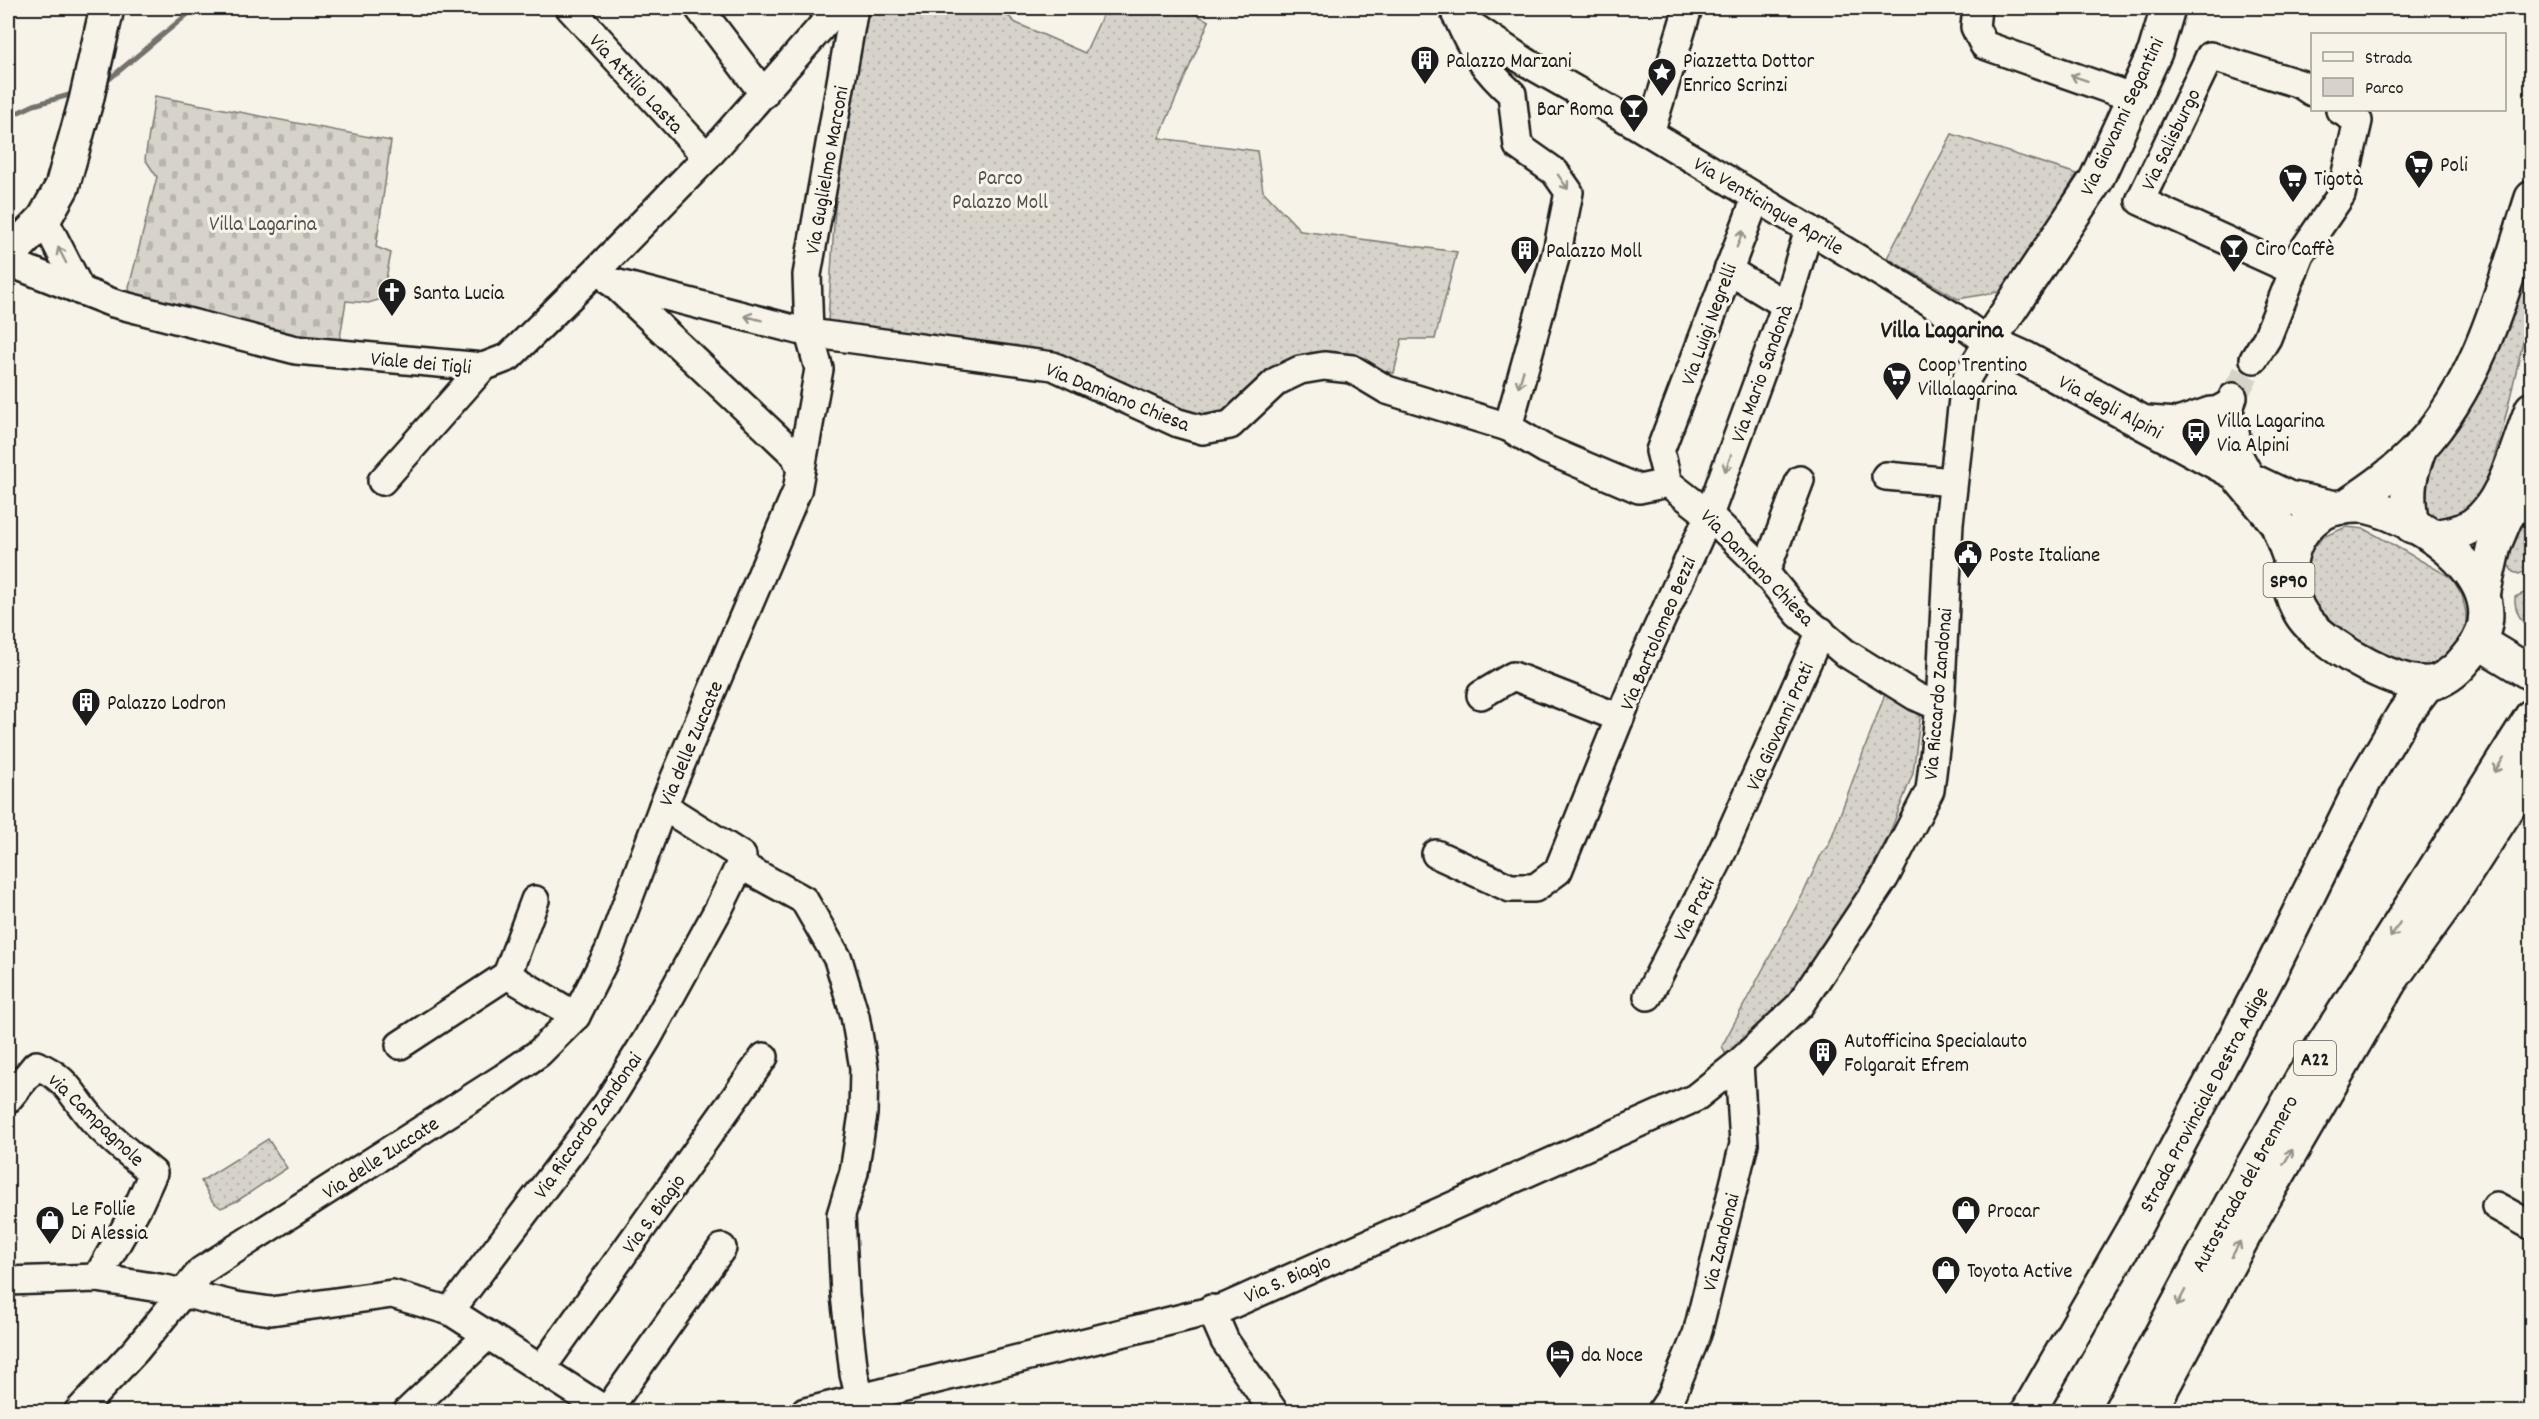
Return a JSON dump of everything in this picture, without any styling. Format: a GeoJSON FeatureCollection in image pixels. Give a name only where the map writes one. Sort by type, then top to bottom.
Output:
{"type":"FeatureCollection","features":[{"type":"Feature","properties":{"kind":"main road"},"geometry":{"type":"LineString","coordinates":[[8,256],[44,219],[62,188],[107,8]]}},
{"type":"Feature","properties":{"kind":"main road","name":"Via Giovanni Segantini"},"geometry":{"type":"LineString","coordinates":[[1988,342],[2096,180],[2155,52],[2168,8]]}},
{"type":"Feature","properties":{"kind":"main road","name":"SP90"},"geometry":{"type":"LineString","coordinates":[[2341,507],[2384,481],[2420,446],[2448,409],[2474,365],[2532,198]]}},
{"type":"Feature","properties":{"kind":"main road","name":"Via degli Alpini"},"geometry":{"type":"LineString","coordinates":[[1988,342],[2024,358],[2241,476],[2288,498],[2341,507],[2381,510],[2422,532],[2460,560],[2479,583],[2487,608],[2485,627],[2479,642],[2456,672],[2427,684],[2402,680],[2373,670],[2306,622],[2289,585],[2290,558],[2297,537],[2325,512],[2341,507]]}},
{"type":"Feature","properties":{"kind":"main road"},"geometry":{"type":"LineString","coordinates":[[2422,532],[2456,534],[2472,526],[2485,515],[2502,488],[2532,409]]}},
{"type":"Feature","properties":{"kind":"main road"},"geometry":{"type":"LineString","coordinates":[[2142,423],[2178,425],[2226,410],[2241,476]]}},
{"type":"Feature","properties":{"kind":"main road","name":"SP90"},"geometry":{"type":"LineString","coordinates":[[2420,446],[2410,474],[2407,497],[2422,532]]}},
{"type":"Feature","properties":{"kind":"main road","name":"Via degli Alpini"},"geometry":{"type":"LineString","coordinates":[[2241,476],[2277,523],[2290,558]]}},
{"type":"Feature","properties":{"kind":"main road"},"geometry":{"type":"LineString","coordinates":[[2483,595],[2494,545],[2505,519],[2532,478]]}},
{"type":"Feature","properties":{"kind":"main road"},"geometry":{"type":"LineString","coordinates":[[2479,642],[2532,674]]}},
{"type":"Feature","properties":{"kind":"main road","name":"Strada Provinciale Destra Adige"},"geometry":{"type":"LineString","coordinates":[[2365,780],[2386,714],[2382,693],[2373,670]]}},
{"type":"Feature","properties":{"kind":"main road","name":"Strada Provinciale Destra Adige"},"geometry":{"type":"LineString","coordinates":[[2028,1412],[2134,1228],[2269,974],[2365,780],[2404,714],[2427,684]]}},
{"type":"Feature","properties":{"kind":"main road","name":"Autostrada del Brennero"},"geometry":{"type":"LineString","coordinates":[[2120,1412],[2234,1199],[2302,1079],[2532,716]]}},
{"type":"Feature","properties":{"kind":"main road","name":"Autostrada del Brennero"},"geometry":{"type":"LineString","coordinates":[[2149,1412],[2259,1207],[2390,981],[2447,902],[2532,770]]}},
{"type":"Feature","properties":{"kind":"main road"},"geometry":{"type":"LineString","coordinates":[[2447,902],[2532,788]]}},
{"type":"Feature","properties":{"kind":"street","name":"Via Attilio Lasta"},"geometry":{"type":"LineString","coordinates":[[570,8],[707,158]]}},
{"type":"Feature","properties":{"kind":"street","name":"Viale dei Tigli"},"geometry":{"type":"LineString","coordinates":[[8,262],[112,303],[296,350],[483,367],[509,357],[604,275],[838,8]]}},
{"type":"Feature","properties":{"kind":"street","name":"Via Guglielmo Marconi"},"geometry":{"type":"LineString","coordinates":[[801,470],[819,369],[809,333],[807,275],[854,8]]}},
{"type":"Feature","properties":{"kind":"street"},"geometry":{"type":"LineString","coordinates":[[1650,133],[1697,8]]}},
{"type":"Feature","properties":{"kind":"street"},"geometry":{"type":"LineString","coordinates":[[1977,8],[1975,27],[1984,45],[2134,98]]}},
{"type":"Feature","properties":{"kind":"street"},"geometry":{"type":"LineString","coordinates":[[1454,11],[1471,48],[1488,73],[1512,94],[1518,146],[1555,172],[1569,192],[1558,247],[1508,427]]}},
{"type":"Feature","properties":{"kind":"street","name":"Via Venticinque Aprile"},"geometry":{"type":"LineString","coordinates":[[1454,11],[1486,38],[1809,229],[1951,315],[1988,342]]}},
{"type":"Feature","properties":{"kind":"street"},"geometry":{"type":"LineString","coordinates":[[713,13],[764,93]]}},
{"type":"Feature","properties":{"kind":"street","name":"Via Salisburgo"},"geometry":{"type":"LineString","coordinates":[[2294,271],[2140,201],[2210,56],[2300,84],[2311,91]]}},
{"type":"Feature","properties":{"kind":"street"},"geometry":{"type":"LineString","coordinates":[[2254,359],[2267,338],[2300,255],[2341,195],[2358,121],[2342,111]]}},
{"type":"Feature","properties":{"kind":"street","name":"Via Luigi Negrelli"},"geometry":{"type":"LineString","coordinates":[[1668,483],[1660,451],[1756,198]]}},
{"type":"Feature","properties":{"kind":"street"},"geometry":{"type":"LineString","coordinates":[[44,219],[81,291]]}},
{"type":"Feature","properties":{"kind":"street","name":"Via Mario Sandonà"},"geometry":{"type":"LineString","coordinates":[[1709,515],[1786,305],[1809,229]]}},
{"type":"Feature","properties":{"kind":"street"},"geometry":{"type":"LineString","coordinates":[[1728,270],[1786,305]]}},
{"type":"Feature","properties":{"kind":"street"},"geometry":{"type":"LineString","coordinates":[[604,275],[809,333]]}},
{"type":"Feature","properties":{"kind":"street"},"geometry":{"type":"LineString","coordinates":[[604,275],[795,455],[801,470]]}},
{"type":"Feature","properties":{"kind":"street","name":"Via Damiano Chiesa"},"geometry":{"type":"LineString","coordinates":[[809,333],[1053,366],[1178,423],[1203,430],[1230,425],[1276,381],[1300,370],[1324,366],[1352,369],[1387,390],[1508,427],[1545,449],[1639,489],[1668,483],[1709,515],[1754,559],[1799,614],[1844,652],[1915,696],[1940,707]]}},
{"type":"Feature","properties":{"kind":"street","name":"Via Riccardo Zandonai"},"geometry":{"type":"LineString","coordinates":[[1739,1064],[1799,1006],[1885,877],[1930,790],[1940,707],[1945,488],[1967,377],[1988,342]]}},
{"type":"Feature","properties":{"kind":"street"},"geometry":{"type":"LineString","coordinates":[[382,481],[483,367]]}},
{"type":"Feature","properties":{"kind":"street"},"geometry":{"type":"LineString","coordinates":[[2199,452],[2220,441],[2226,410]]}},
{"type":"Feature","properties":{"kind":"street","name":"Via delle Zuccate"},"geometry":{"type":"LineString","coordinates":[[78,1412],[183,1295],[201,1271],[503,1078],[539,1053],[576,1016],[609,951],[663,806],[797,491],[801,470]]}},
{"type":"Feature","properties":{"kind":"street"},"geometry":{"type":"LineString","coordinates":[[1886,476],[1945,488]]}},
{"type":"Feature","properties":{"kind":"street"},"geometry":{"type":"LineString","coordinates":[[1765,573],[1800,480]]}},
{"type":"Feature","properties":{"kind":"street","name":"Via Bartolomeo Bezzi"},"geometry":{"type":"LineString","coordinates":[[1436,854],[1510,888],[1534,888],[1558,871],[1644,658],[1709,515]]}},
{"type":"Feature","properties":{"kind":"street","name":"Via Giovanni Prati"},"geometry":{"type":"LineString","coordinates":[[1736,820],[1821,631]]}},
{"type":"Feature","properties":{"kind":"street","name":"Via Bartolomeo Bezzi"},"geometry":{"type":"LineString","coordinates":[[1481,695],[1513,676],[1620,718]]}},
{"type":"Feature","properties":{"kind":"street"},"geometry":{"type":"LineString","coordinates":[[663,806],[741,856],[740,865],[804,900],[838,959],[855,1016],[864,1068],[863,1114],[854,1172],[842,1215],[845,1295],[854,1374],[860,1398]]}},
{"type":"Feature","properties":{"kind":"street","name":"Via Prati"},"geometry":{"type":"LineString","coordinates":[[1648,996],[1736,820]]}},
{"type":"Feature","properties":{"kind":"street","name":"Via Riccardo Zandonai"},"geometry":{"type":"LineString","coordinates":[[450,1311],[607,1104],[647,1039],[718,910],[740,865]]}},
{"type":"Feature","properties":{"kind":"street"},"geometry":{"type":"LineString","coordinates":[[400,1045],[507,975],[535,900]]}},
{"type":"Feature","properties":{"kind":"street"},"geometry":{"type":"LineString","coordinates":[[507,975],[576,1016]]}},
{"type":"Feature","properties":{"kind":"street","name":"Via S. Biagio"},"geometry":{"type":"LineString","coordinates":[[541,1369],[764,1057]]}},
{"type":"Feature","properties":{"kind":"street","name":"Via S. Biagio"},"geometry":{"type":"LineString","coordinates":[[805,1412],[1226,1307],[1243,1297],[1695,1098],[1739,1064]]}},
{"type":"Feature","properties":{"kind":"street","name":"Via Zandonai"},"geometry":{"type":"LineString","coordinates":[[1661,1412],[1671,1397],[1697,1334],[1744,1144],[1739,1064]]}},
{"type":"Feature","properties":{"kind":"street","name":"via Campagnole"},"geometry":{"type":"LineString","coordinates":[[8,1099],[36,1065],[49,1071],[68,1085],[93,1120],[153,1173],[139,1204],[97,1278]]}},
{"type":"Feature","properties":{"kind":"street"},"geometry":{"type":"LineString","coordinates":[[2496,1206],[2532,1226]]}},
{"type":"Feature","properties":{"kind":"street"},"geometry":{"type":"LineString","coordinates":[[8,1281],[97,1278],[165,1289],[183,1295],[271,1311],[392,1294],[450,1311],[608,1411],[722,1248]]}},
{"type":"Feature","properties":{"kind":"street"},"geometry":{"type":"LineString","coordinates":[[1211,1309],[1225,1341],[1274,1412]]}},
{"type":"Feature","properties":{"kind":"street"},"geometry":{"type":"LineString","coordinates":[[407,1412],[488,1335]]}},
{"type":"Feature","properties":{"kind":"green space","name":"Parco Palazzo Moll"},"geometry":{"type":"Polygon","coordinates":[[[879,8],[999,8],[1016,23],[1085,53],[1106,8],[1183,8],[1209,21],[1159,138],[1257,151],[1263,191],[1301,231],[1457,252],[1435,339],[1402,339],[1394,373],[1338,361],[1256,395],[1213,421],[934,339],[828,321],[835,209],[854,30],[879,8]]]}},
{"type":"Feature","properties":{"kind":"green space","name":"Villa Lagarina"},"geometry":{"type":"Polygon","coordinates":[[[155,96],[391,141],[376,247],[391,253],[382,299],[368,303],[346,301],[339,344],[132,305],[129,287],[157,177],[145,159],[155,96]]]}},
{"type":"Feature","properties":{"kind":"green space"},"geometry":{"type":"Polygon","coordinates":[[[1952,134],[2077,174],[2004,291],[1958,299],[1887,258],[1952,134]]]}},
{"type":"Feature","properties":{"kind":"green space"},"geometry":{"type":"Polygon","coordinates":[[[2531,233],[2531,308],[2505,419],[2482,501],[2473,515],[2437,521],[2422,507],[2418,479],[2531,233]]]}},
{"type":"Feature","properties":{"kind":"green space"},"geometry":{"type":"Polygon","coordinates":[[[2531,499],[2531,569],[2519,574],[2513,572],[2506,562],[2508,540],[2531,499]]]}},
{"type":"Feature","properties":{"kind":"green space"},"geometry":{"type":"Polygon","coordinates":[[[2346,527],[2365,529],[2452,578],[2462,595],[2466,613],[2466,638],[2443,662],[2423,670],[2387,662],[2349,638],[2305,600],[2301,562],[2323,537],[2346,527]]]}},
{"type":"Feature","properties":{"kind":"green space"},"geometry":{"type":"Polygon","coordinates":[[[2531,590],[2531,633],[2517,612],[2515,597],[2531,590]]]}},
{"type":"Feature","properties":{"kind":"green space"},"geometry":{"type":"Polygon","coordinates":[[[1885,694],[1921,711],[1913,773],[1889,835],[1846,915],[1779,1015],[1729,1062],[1722,1046],[1803,894],[1821,855],[1828,847],[1885,694]]]}},
{"type":"Feature","properties":{"kind":"green space"},"geometry":{"type":"Polygon","coordinates":[[[268,1139],[287,1168],[237,1201],[221,1208],[212,1201],[201,1181],[268,1139]]]}},
{"type":"Feature","properties":{"kind":"waterway"},"geometry":{"type":"LineString","coordinates":[[102,85],[195,8]]}},
{"type":"Feature","properties":{"kind":"waterway"},"geometry":{"type":"LineString","coordinates":[[8,117],[34,105],[76,93]]}},
{"type":"Feature","properties":{"kind":"tunnel"},"geometry":{"type":"LineString","coordinates":[[2233,397],[2254,359]]}},
{"type":"Feature","properties":{"kind":"place","name":"Palazzo Marzani"},"geometry":{"type":"Point","coordinates":[1425,86]}},
{"type":"Feature","properties":{"kind":"place","name":"Piazzetta Dottor Enrico Scrinzi"},"geometry":{"type":"Point","coordinates":[1662,98]}},
{"type":"Feature","properties":{"kind":"place","name":"Bar Roma"},"geometry":{"type":"Point","coordinates":[1634,134]}},
{"type":"Feature","properties":{"kind":"place","name":"Poli"},"geometry":{"type":"Point","coordinates":[2419,190]}},
{"type":"Feature","properties":{"kind":"place","name":"Tigotà"},"geometry":{"type":"Point","coordinates":[2293,204]}},
{"type":"Feature","properties":{"kind":"place","name":"Ciro Caffè"},"geometry":{"type":"Point","coordinates":[2234,274]}},
{"type":"Feature","properties":{"kind":"place","name":"Palazzo Moll"},"geometry":{"type":"Point","coordinates":[1525,276]}},
{"type":"Feature","properties":{"kind":"place","name":"Santa Lucia"},"geometry":{"type":"Point","coordinates":[392,318]}},
{"type":"Feature","properties":{"kind":"place","name":"Coop Trentino Villalagarina"},"geometry":{"type":"Point","coordinates":[1897,402]}},
{"type":"Feature","properties":{"kind":"place","name":"Villa Lagarina Via Alpini"},"geometry":{"type":"Point","coordinates":[2196,458]}},
{"type":"Feature","properties":{"kind":"place","name":"Poste Italiane"},"geometry":{"type":"Point","coordinates":[1968,580]}},
{"type":"Feature","properties":{"kind":"place","name":"Palazzo Lodron"},"geometry":{"type":"Point","coordinates":[86,728]}},
{"type":"Feature","properties":{"kind":"place","name":"Autofficina Specialauto Folgarait Efrem"},"geometry":{"type":"Point","coordinates":[1823,1078]}},
{"type":"Feature","properties":{"kind":"place","name":"Procar"},"geometry":{"type":"Point","coordinates":[1966,1236]}},
{"type":"Feature","properties":{"kind":"place","name":"Le Follie Di Alessia"},"geometry":{"type":"Point","coordinates":[50,1246]}},
{"type":"Feature","properties":{"kind":"place","name":"Toyota Active"},"geometry":{"type":"Point","coordinates":[1946,1296]}},
{"type":"Feature","properties":{"kind":"place","name":"da Noce"},"geometry":{"type":"Point","coordinates":[1560,1380]}},
{"type":"Feature","properties":{"kind":"district","name":"Villa Lagarina"},"geometry":{"type":"Point","coordinates":[1942,329]}}]}
